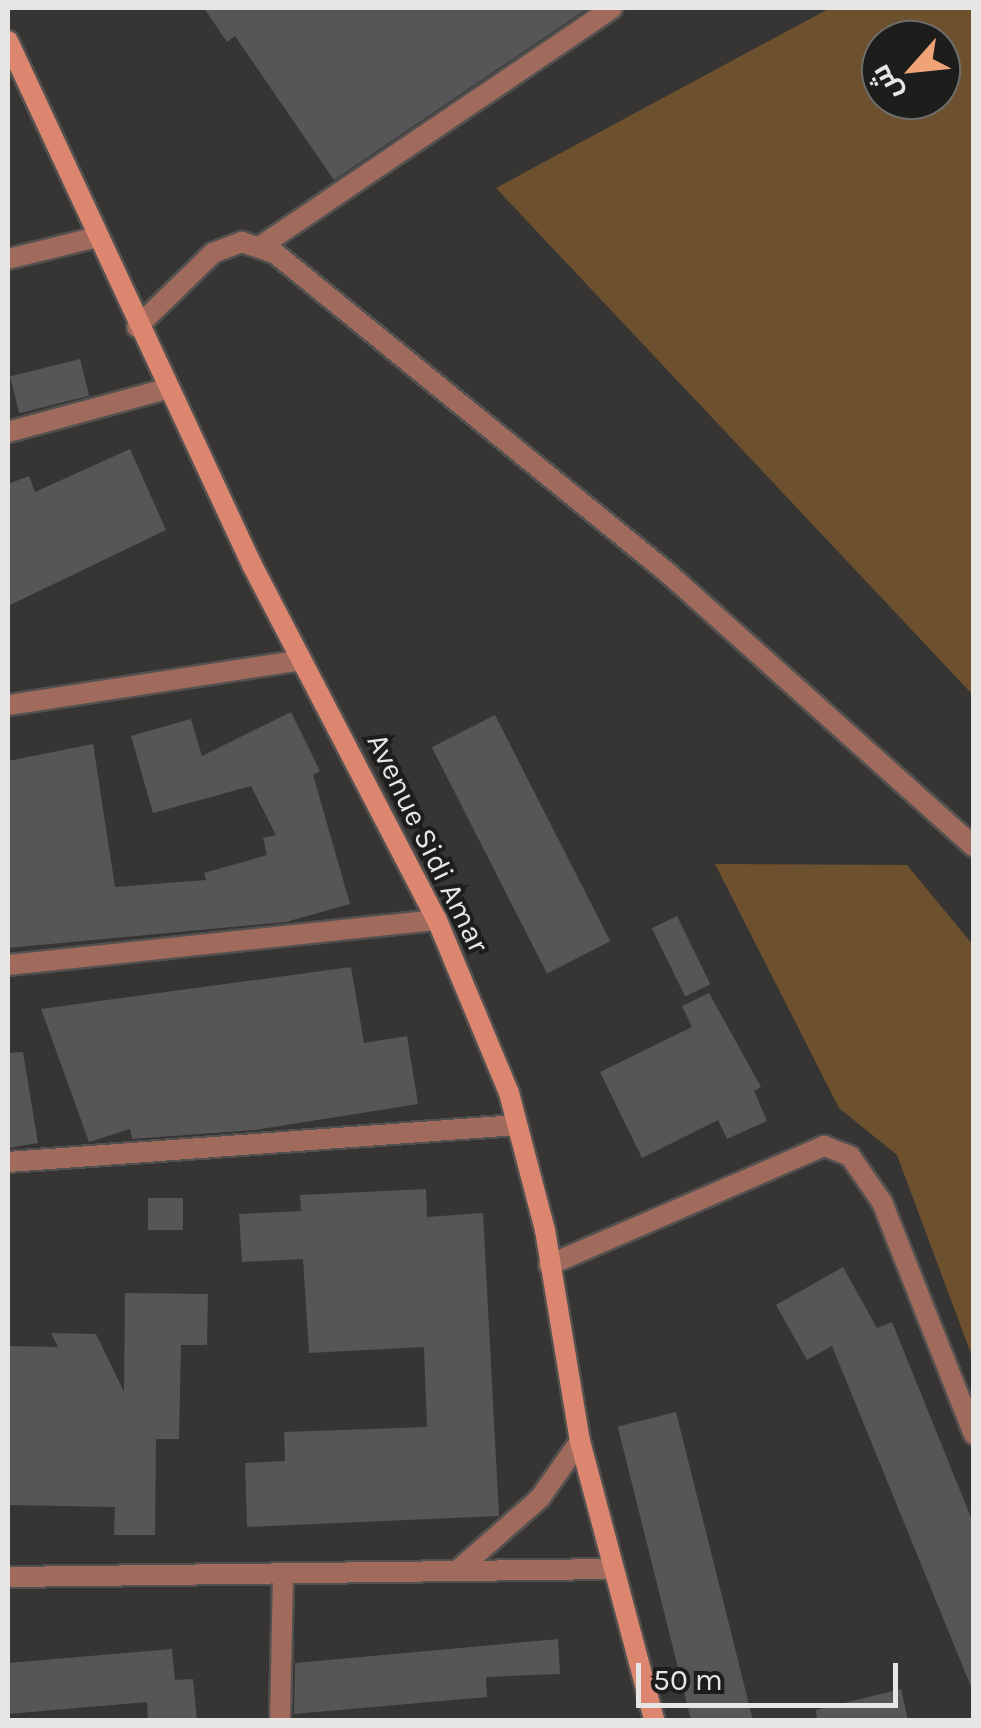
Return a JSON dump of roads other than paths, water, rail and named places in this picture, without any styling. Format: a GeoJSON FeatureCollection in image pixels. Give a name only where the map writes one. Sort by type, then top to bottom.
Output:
{"type":"FeatureCollection","features":[{"type":"Feature","properties":{"kind":"street"},"geometry":{"type":"LineString","coordinates":[[137,327],[213,253],[261,246],[612,8]]}},
{"type":"Feature","properties":{"kind":"street","name":"Avenue Sidi Amar"},"geometry":{"type":"LineString","coordinates":[[8,41],[93,238],[166,389],[438,920],[517,1125],[549,1265],[580,1441],[654,1720]]}},
{"type":"Feature","properties":{"kind":"street"},"geometry":{"type":"LineString","coordinates":[[8,259],[93,238]]}},
{"type":"Feature","properties":{"kind":"street"},"geometry":{"type":"LineString","coordinates":[[261,246],[669,574],[974,847]]}},
{"type":"Feature","properties":{"kind":"street"},"geometry":{"type":"LineString","coordinates":[[8,432],[166,389]]}},
{"type":"Feature","properties":{"kind":"street"},"geometry":{"type":"LineString","coordinates":[[8,705],[302,660]]}},
{"type":"Feature","properties":{"kind":"street"},"geometry":{"type":"LineString","coordinates":[[8,965],[438,920]]}},
{"type":"Feature","properties":{"kind":"street"},"geometry":{"type":"LineString","coordinates":[[8,1162],[517,1125]]}},
{"type":"Feature","properties":{"kind":"street"},"geometry":{"type":"LineString","coordinates":[[549,1265],[824,1146],[850,1156],[882,1202],[974,1434]]}},
{"type":"Feature","properties":{"kind":"street"},"geometry":{"type":"LineString","coordinates":[[457,1571],[540,1498],[580,1441]]}},
{"type":"Feature","properties":{"kind":"street"},"geometry":{"type":"LineString","coordinates":[[8,1576],[613,1569]]}},
{"type":"Feature","properties":{"kind":"street"},"geometry":{"type":"LineString","coordinates":[[280,1720],[284,1573]]}}]}
